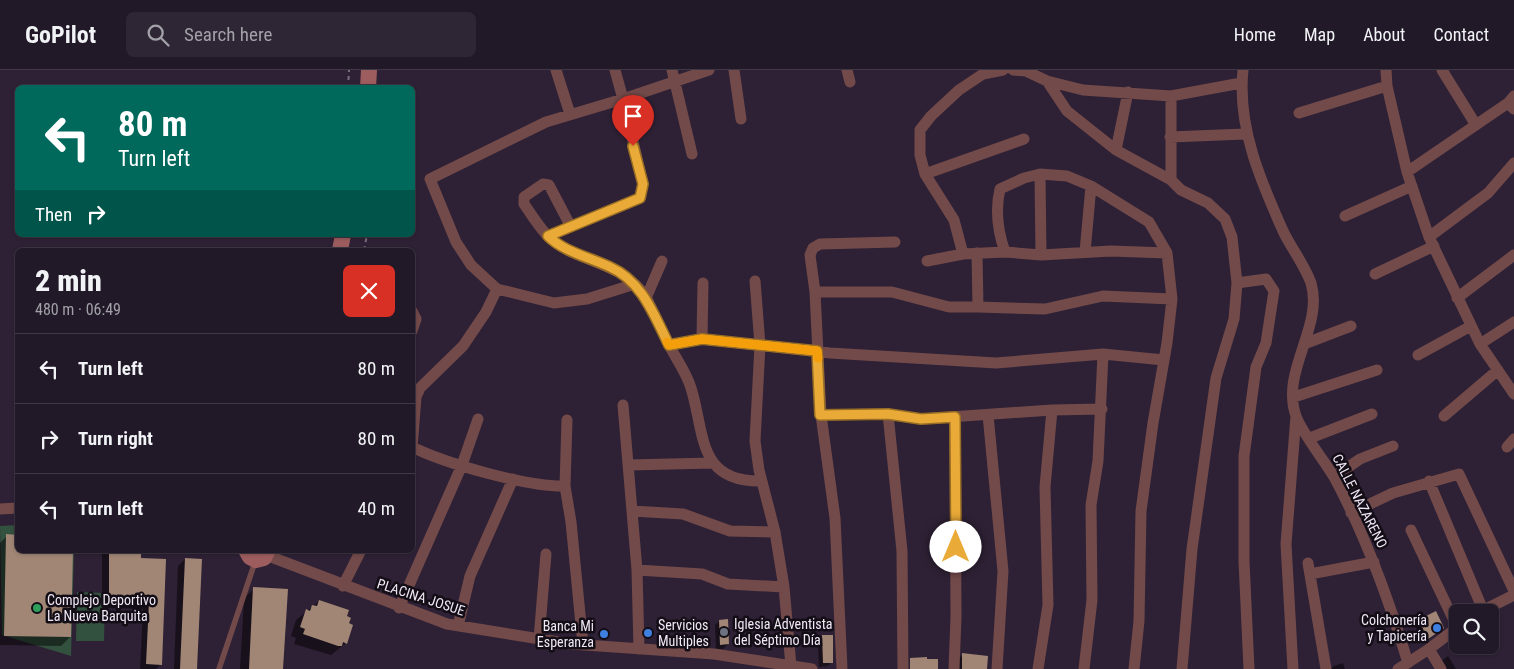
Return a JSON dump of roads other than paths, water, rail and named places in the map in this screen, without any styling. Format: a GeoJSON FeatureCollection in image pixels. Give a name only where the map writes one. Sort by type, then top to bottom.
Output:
{"type":"FeatureCollection","features":[{"type":"Feature","properties":{"kind":"street"},"geometry":{"type":"LineString","coordinates":[[360,85],[361,70]]}},
{"type":"Feature","properties":{"kind":"street"},"geometry":{"type":"LineString","coordinates":[[368,85],[370,70]]}},
{"type":"Feature","properties":{"kind":"street"},"geometry":{"type":"LineString","coordinates":[[556,70],[570,114]]}},
{"type":"Feature","properties":{"kind":"street"},"geometry":{"type":"LineString","coordinates":[[548,236],[570,225],[635,201],[642,194],[643,184],[615,70]]}},
{"type":"Feature","properties":{"kind":"street"},"geometry":{"type":"LineString","coordinates":[[635,284],[587,299],[554,303],[497,289],[471,265],[456,242],[430,182],[431,177],[473,160],[546,122],[622,99],[673,76],[709,70]]}},
{"type":"Feature","properties":{"kind":"street"},"geometry":{"type":"LineString","coordinates":[[734,70],[741,119]]}},
{"type":"Feature","properties":{"kind":"street"},"geometry":{"type":"LineString","coordinates":[[847,70],[850,82]]}},
{"type":"Feature","properties":{"kind":"street"},"geometry":{"type":"LineString","coordinates":[[962,254],[954,220],[925,174],[920,155],[920,130],[931,116],[959,90],[984,74],[1003,70]]}},
{"type":"Feature","properties":{"kind":"street"},"geometry":{"type":"LineString","coordinates":[[1013,70],[1026,71],[1047,81],[1083,90],[1171,96],[1241,83]]}},
{"type":"Feature","properties":{"kind":"street","name":"CALLE NAZARENO"},"geometry":{"type":"LineString","coordinates":[[1243,70],[1241,83],[1246,134],[1284,232],[1309,278],[1313,291],[1314,305],[1296,366],[1294,397],[1296,416],[1334,478],[1374,562],[1403,666]]}},
{"type":"Feature","properties":{"kind":"street"},"geometry":{"type":"LineString","coordinates":[[1386,70],[1387,86],[1407,172],[1432,242],[1480,344],[1514,394]]}},
{"type":"Feature","properties":{"kind":"street"},"geometry":{"type":"LineString","coordinates":[[1442,70],[1476,125]]}},
{"type":"Feature","properties":{"kind":"street"},"geometry":{"type":"LineString","coordinates":[[673,76],[692,154]]}},
{"type":"Feature","properties":{"kind":"street"},"geometry":{"type":"LineString","coordinates":[[1047,81],[1067,111],[1116,150],[1171,180],[1181,190],[1208,203],[1225,220],[1232,238],[1237,283],[1234,319],[1216,378],[1192,549],[1182,669]]}},
{"type":"Feature","properties":{"kind":"street"},"geometry":{"type":"LineString","coordinates":[[1299,113],[1387,86]]}},
{"type":"Feature","properties":{"kind":"street"},"geometry":{"type":"LineString","coordinates":[[1116,150],[1128,92]]}},
{"type":"Feature","properties":{"kind":"street"},"geometry":{"type":"LineString","coordinates":[[1171,96],[1171,180]]}},
{"type":"Feature","properties":{"kind":"street"},"geometry":{"type":"LineString","coordinates":[[1407,172],[1512,103]]}},
{"type":"Feature","properties":{"kind":"street"},"geometry":{"type":"LineString","coordinates":[[1170,137],[1246,134]]}},
{"type":"Feature","properties":{"kind":"street"},"geometry":{"type":"LineString","coordinates":[[925,174],[1024,139]]}},
{"type":"Feature","properties":{"kind":"street"},"geometry":{"type":"LineString","coordinates":[[1375,274],[1432,242],[1488,193],[1514,163]]}},
{"type":"Feature","properties":{"kind":"street"},"geometry":{"type":"LineString","coordinates":[[1040,174],[1041,255]]}},
{"type":"Feature","properties":{"kind":"street"},"geometry":{"type":"LineString","coordinates":[[1005,252],[1000,238],[997,213],[1000,189],[1024,178],[1040,174],[1067,176],[1091,186],[1149,222],[1167,254],[1172,299],[1141,511],[1139,621],[1134,669]]}},
{"type":"Feature","properties":{"kind":"street"},"geometry":{"type":"LineString","coordinates":[[570,225],[550,184],[543,184],[523,200],[548,236],[573,252],[612,267],[635,284],[646,298],[691,387],[701,439],[712,463],[726,474],[745,481],[761,481]]}},
{"type":"Feature","properties":{"kind":"street"},"geometry":{"type":"LineString","coordinates":[[1085,252],[1091,186]]}},
{"type":"Feature","properties":{"kind":"street"},"geometry":{"type":"LineString","coordinates":[[1345,216],[1412,186]]}},
{"type":"Feature","properties":{"kind":"street"},"geometry":{"type":"LineString","coordinates":[[842,669],[835,518],[820,415],[815,292],[810,255],[812,248],[820,244],[895,242]]}},
{"type":"Feature","properties":{"kind":"street"},"geometry":{"type":"LineString","coordinates":[[927,261],[962,254],[1005,252],[1041,255],[1085,252],[1167,254]]}},
{"type":"Feature","properties":{"kind":"street"},"geometry":{"type":"LineString","coordinates":[[977,253],[978,307]]}},
{"type":"Feature","properties":{"kind":"street"},"geometry":{"type":"LineString","coordinates":[[1457,298],[1514,255]]}},
{"type":"Feature","properties":{"kind":"street"},"geometry":{"type":"LineString","coordinates":[[646,298],[662,261]]}},
{"type":"Feature","properties":{"kind":"street"},"geometry":{"type":"LineString","coordinates":[[1237,283],[1266,279],[1274,291],[1266,344],[1256,367],[1244,456],[1244,561],[1249,669]]}},
{"type":"Feature","properties":{"kind":"street"},"geometry":{"type":"LineString","coordinates":[[755,281],[760,345],[755,441],[761,481],[775,532],[784,587],[791,666]]}},
{"type":"Feature","properties":{"kind":"street"},"geometry":{"type":"LineString","coordinates":[[702,339],[703,283]]}},
{"type":"Feature","properties":{"kind":"street"},"geometry":{"type":"LineString","coordinates":[[415,414],[416,397],[420,388],[463,346],[486,312],[497,289]]}},
{"type":"Feature","properties":{"kind":"street"},"geometry":{"type":"LineString","coordinates":[[815,292],[892,292],[949,307],[1045,308],[1103,296],[1172,299]]}},
{"type":"Feature","properties":{"kind":"street"},"geometry":{"type":"LineString","coordinates":[[1480,344],[1514,322]]}},
{"type":"Feature","properties":{"kind":"street"},"geometry":{"type":"LineString","coordinates":[[1304,344],[1351,326]]}},
{"type":"Feature","properties":{"kind":"street"},"geometry":{"type":"LineString","coordinates":[[1418,355],[1471,326]]}},
{"type":"Feature","properties":{"kind":"street"},"geometry":{"type":"LineString","coordinates":[[669,345],[702,339],[817,351],[996,363],[1103,354],[1164,360]]}},
{"type":"Feature","properties":{"kind":"street"},"geometry":{"type":"LineString","coordinates":[[1084,669],[1092,600],[1091,505],[1098,461],[1102,409],[1103,354]]}},
{"type":"Feature","properties":{"kind":"street"},"geometry":{"type":"LineString","coordinates":[[1294,397],[1377,370]]}},
{"type":"Feature","properties":{"kind":"street"},"geometry":{"type":"LineString","coordinates":[[1444,416],[1498,370]]}},
{"type":"Feature","properties":{"kind":"street"},"geometry":{"type":"LineString","coordinates":[[623,404],[637,570],[639,649]]}},
{"type":"Feature","properties":{"kind":"street"},"geometry":{"type":"LineString","coordinates":[[820,415],[888,414],[921,419],[1052,410],[1102,409]]}},
{"type":"Feature","properties":{"kind":"street"},"geometry":{"type":"LineString","coordinates":[[1038,669],[1048,606],[1044,487],[1052,410]]}},
{"type":"Feature","properties":{"kind":"street"},"geometry":{"type":"LineString","coordinates":[[888,414],[902,551],[903,669]]}},
{"type":"Feature","properties":{"kind":"street"},"geometry":{"type":"LineString","coordinates":[[1310,438],[1372,414]]}},
{"type":"Feature","properties":{"kind":"street"},"geometry":{"type":"LineString","coordinates":[[988,415],[1003,571],[997,669]]}},
{"type":"Feature","properties":{"kind":"street"},"geometry":{"type":"LineString","coordinates":[[1294,669],[1286,544],[1296,416]]}},
{"type":"Feature","properties":{"kind":"street"},"geometry":{"type":"LineString","coordinates":[[954,669],[956,547],[955,417]]}},
{"type":"Feature","properties":{"kind":"street"},"geometry":{"type":"LineString","coordinates":[[399,608],[462,465],[478,420]]}},
{"type":"Feature","properties":{"kind":"street"},"geometry":{"type":"LineString","coordinates":[[567,420],[565,486],[571,522],[583,645]]}},
{"type":"Feature","properties":{"kind":"street"},"geometry":{"type":"LineString","coordinates":[[1334,478],[1360,459],[1393,446]]}},
{"type":"Feature","properties":{"kind":"street"},"geometry":{"type":"LineString","coordinates":[[415,449],[462,465],[513,479],[565,486]]}},
{"type":"Feature","properties":{"kind":"street"},"geometry":{"type":"LineString","coordinates":[[628,465],[712,463]]}},
{"type":"Feature","properties":{"kind":"street"},"geometry":{"type":"LineString","coordinates":[[1351,513],[1393,493],[1459,474],[1514,593],[1495,604]]}},
{"type":"Feature","properties":{"kind":"street"},"geometry":{"type":"LineString","coordinates":[[458,626],[470,576],[513,479]]}},
{"type":"Feature","properties":{"kind":"street"},"geometry":{"type":"LineString","coordinates":[[1429,482],[1479,604]]}},
{"type":"Feature","properties":{"kind":"street"},"geometry":{"type":"LineString","coordinates":[[0,509],[15,508]]}},
{"type":"Feature","properties":{"kind":"street"},"geometry":{"type":"LineString","coordinates":[[632,510],[683,514],[730,531],[775,532]]}},
{"type":"Feature","properties":{"kind":"street"},"geometry":{"type":"LineString","coordinates":[[1411,530],[1449,610]]}},
{"type":"Feature","properties":{"kind":"street"},"geometry":{"type":"LineString","coordinates":[[343,586],[360,553]]}},
{"type":"Feature","properties":{"kind":"street","name":"PLACINA JOSUE"},"geometry":{"type":"LineString","coordinates":[[259,554],[399,608],[458,626],[583,645],[714,654],[812,669]]}},
{"type":"Feature","properties":{"kind":"street"},"geometry":{"type":"LineString","coordinates":[[539,639],[546,554]]}},
{"type":"Feature","properties":{"kind":"street"},"geometry":{"type":"LineString","coordinates":[[1326,669],[1309,569],[1374,562]]}},
{"type":"Feature","properties":{"kind":"street"},"geometry":{"type":"LineString","coordinates":[[637,570],[702,574],[728,584],[784,587]]}},
{"type":"Feature","properties":{"kind":"street"},"geometry":{"type":"LineString","coordinates":[[1403,666],[1449,633]]}},
{"type":"Feature","properties":{"kind":"street"},"geometry":{"type":"LineString","coordinates":[[1429,649],[1441,669]]}},
{"type":"Feature","properties":{"kind":"lane"},"geometry":{"type":"LineString","coordinates":[[219,669],[259,554]]}},
{"type":"Feature","properties":{"kind":"place","name":"Complejo Deportivo La Nueva Barquita"},"geometry":{"type":"Point","coordinates":[37,608]}},
{"type":"Feature","properties":{"kind":"place","name":"Colchonería y Tapicería"},"geometry":{"type":"Point","coordinates":[1437,628]}},
{"type":"Feature","properties":{"kind":"place","name":"Iglesia Adventista del Séptimo Día"},"geometry":{"type":"Point","coordinates":[724,632]}},
{"type":"Feature","properties":{"kind":"place","name":"Servicios Multiples"},"geometry":{"type":"Point","coordinates":[648,633]}},
{"type":"Feature","properties":{"kind":"place","name":"Banca Mi Esperanza"},"geometry":{"type":"Point","coordinates":[604,634]}}]}
